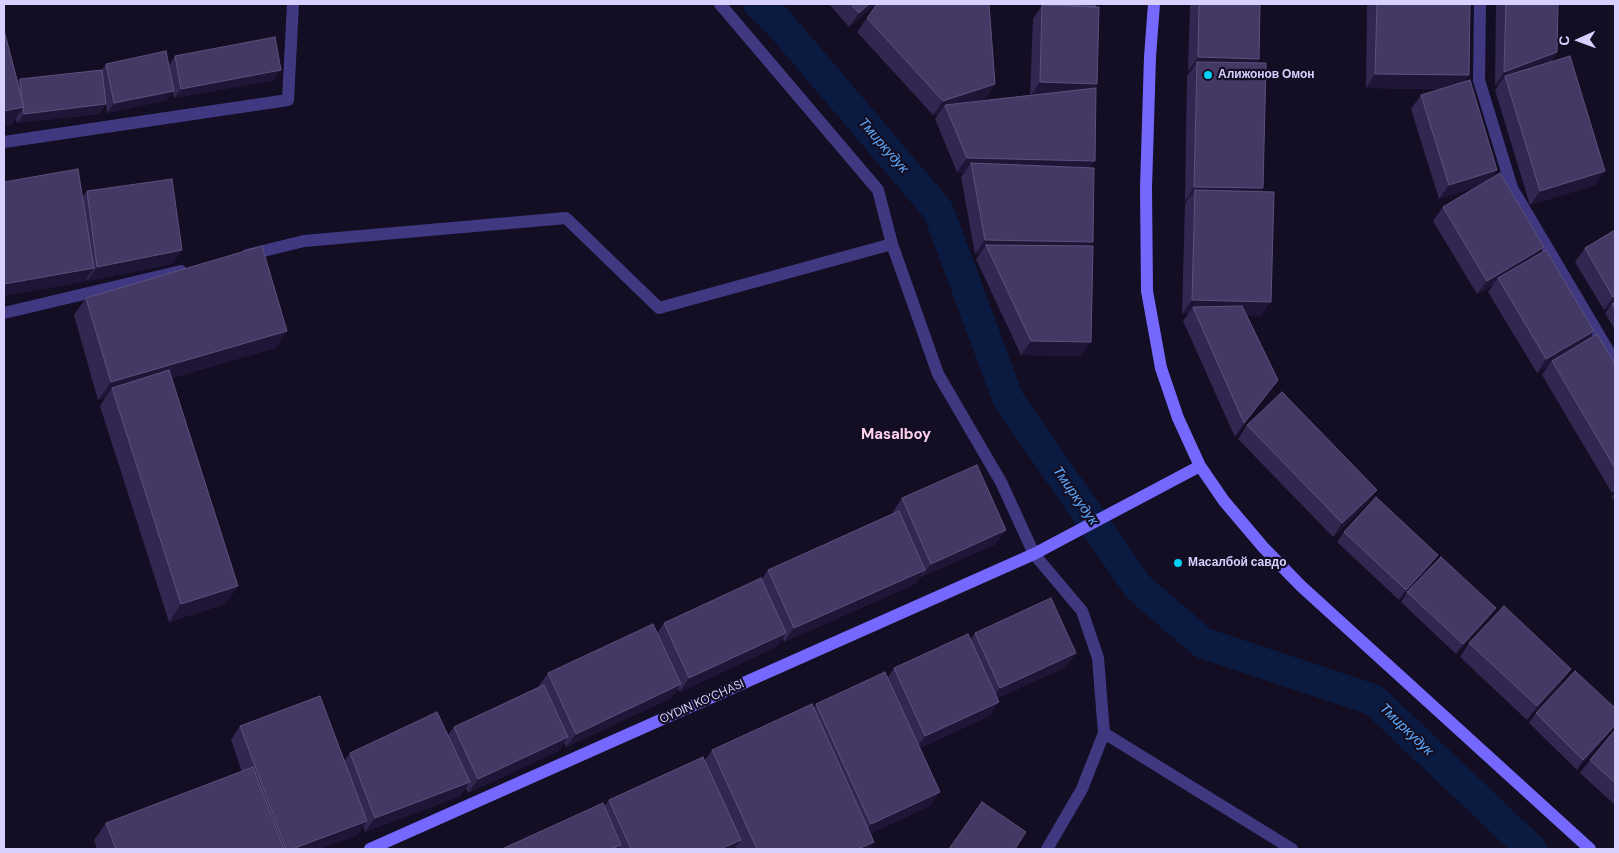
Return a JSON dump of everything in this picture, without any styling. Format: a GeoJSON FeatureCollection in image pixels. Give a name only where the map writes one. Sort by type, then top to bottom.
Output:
{"type":"FeatureCollection","features":[{"type":"Feature","properties":{"kind":"main road"},"geometry":{"type":"LineString","coordinates":[[1154,4],[1150,58],[1146,188],[1147,291],[1162,368],[1178,418],[1200,466],[1224,500],[1263,547],[1301,586],[1590,849]]}},
{"type":"Feature","properties":{"kind":"main road","name":"OYDIN KO‘CHASI"},"geometry":{"type":"LineString","coordinates":[[370,849],[1034,554],[1200,466]]}},
{"type":"Feature","properties":{"kind":"street"},"geometry":{"type":"LineString","coordinates":[[4,142],[288,100],[293,4]]}},
{"type":"Feature","properties":{"kind":"street"},"geometry":{"type":"LineString","coordinates":[[720,4],[878,190],[892,244],[938,374],[1001,482],[1034,554],[1082,611],[1098,658],[1104,733],[1082,789],[1047,849]]}},
{"type":"Feature","properties":{"kind":"street"},"geometry":{"type":"LineString","coordinates":[[1480,4],[1479,80],[1512,188],[1615,362]]}},
{"type":"Feature","properties":{"kind":"street"},"geometry":{"type":"LineString","coordinates":[[236,257],[304,241],[566,218],[659,308],[892,244]]}},
{"type":"Feature","properties":{"kind":"street"},"geometry":{"type":"LineString","coordinates":[[4,314],[198,267]]}},
{"type":"Feature","properties":{"kind":"street"},"geometry":{"type":"LineString","coordinates":[[1104,733],[1292,849]]}},
{"type":"Feature","properties":{"kind":"building"},"geometry":{"type":"Polygon","coordinates":[[[851,4],[869,4],[859,13],[851,4]]]}},
{"type":"Feature","properties":{"kind":"building"},"geometry":{"type":"Polygon","coordinates":[[[877,4],[989,4],[995,84],[943,101],[867,18],[877,4]]]}},
{"type":"Feature","properties":{"kind":"building"},"geometry":{"type":"Polygon","coordinates":[[[1048,4],[1095,4],[1095,7],[1048,4]]]}},
{"type":"Feature","properties":{"kind":"building"},"geometry":{"type":"Polygon","coordinates":[[[1199,4],[1260,4],[1259,59],[1198,57],[1199,4]]]}},
{"type":"Feature","properties":{"kind":"building"},"geometry":{"type":"Polygon","coordinates":[[[1377,4],[1470,4],[1469,75],[1375,74],[1377,4]]]}},
{"type":"Feature","properties":{"kind":"building"},"geometry":{"type":"Polygon","coordinates":[[[1506,4],[1558,4],[1557,52],[1504,72],[1506,4]]]}},
{"type":"Feature","properties":{"kind":"building"},"geometry":{"type":"Polygon","coordinates":[[[1042,5],[1099,7],[1097,84],[1040,82],[1042,5]]]}},
{"type":"Feature","properties":{"kind":"building"},"geometry":{"type":"Polygon","coordinates":[[[4,30],[24,107],[4,111],[4,30]]]}},
{"type":"Feature","properties":{"kind":"building"},"geometry":{"type":"Polygon","coordinates":[[[275,37],[281,70],[181,89],[175,56],[275,37]]]}},
{"type":"Feature","properties":{"kind":"building"},"geometry":{"type":"Polygon","coordinates":[[[166,51],[174,91],[114,103],[106,64],[166,51]]]}},
{"type":"Feature","properties":{"kind":"building"},"geometry":{"type":"Polygon","coordinates":[[[1570,56],[1605,171],[1540,191],[1505,76],[1570,56]]]}},
{"type":"Feature","properties":{"kind":"building"},"geometry":{"type":"Polygon","coordinates":[[[1197,62],[1266,63],[1263,188],[1194,187],[1197,62]]]}},
{"type":"Feature","properties":{"kind":"building"},"geometry":{"type":"Polygon","coordinates":[[[102,70],[106,104],[24,114],[20,79],[102,70]]]}},
{"type":"Feature","properties":{"kind":"building"},"geometry":{"type":"Polygon","coordinates":[[[1470,80],[1497,170],[1449,185],[1421,95],[1470,80]]]}},
{"type":"Feature","properties":{"kind":"building"},"geometry":{"type":"Polygon","coordinates":[[[1096,88],[1095,161],[967,158],[945,105],[1096,88]]]}},
{"type":"Feature","properties":{"kind":"building"},"geometry":{"type":"Polygon","coordinates":[[[971,163],[1094,168],[1093,242],[985,240],[971,163]]]}},
{"type":"Feature","properties":{"kind":"building"},"geometry":{"type":"Polygon","coordinates":[[[78,169],[94,268],[4,284],[4,182],[78,169]]]}},
{"type":"Feature","properties":{"kind":"building"},"geometry":{"type":"Polygon","coordinates":[[[1500,173],[1544,247],[1487,281],[1443,207],[1500,173]]]}},
{"type":"Feature","properties":{"kind":"building"},"geometry":{"type":"Polygon","coordinates":[[[172,179],[182,250],[97,267],[87,191],[172,179]]]}},
{"type":"Feature","properties":{"kind":"building"},"geometry":{"type":"Polygon","coordinates":[[[1195,190],[1274,192],[1271,302],[1192,300],[1195,190]]]}},
{"type":"Feature","properties":{"kind":"building"},"geometry":{"type":"Polygon","coordinates":[[[1615,230],[1615,295],[1613,297],[1585,248],[1615,230]]]}},
{"type":"Feature","properties":{"kind":"building"},"geometry":{"type":"Polygon","coordinates":[[[986,245],[1093,246],[1091,342],[1031,341],[986,245]]]}},
{"type":"Feature","properties":{"kind":"building"},"geometry":{"type":"Polygon","coordinates":[[[262,246],[287,331],[111,382],[86,298],[262,246]]]}},
{"type":"Feature","properties":{"kind":"building"},"geometry":{"type":"Polygon","coordinates":[[[1546,250],[1594,331],[1546,359],[1498,278],[1546,250]]]}},
{"type":"Feature","properties":{"kind":"building"},"geometry":{"type":"Polygon","coordinates":[[[1242,306],[1278,380],[1244,423],[1193,307],[1242,306]]]}},
{"type":"Feature","properties":{"kind":"building"},"geometry":{"type":"Polygon","coordinates":[[[1597,334],[1615,364],[1615,468],[1552,361],[1597,334]]]}},
{"type":"Feature","properties":{"kind":"building"},"geometry":{"type":"Polygon","coordinates":[[[169,370],[238,586],[181,604],[112,388],[169,370]]]}},
{"type":"Feature","properties":{"kind":"building"},"geometry":{"type":"Polygon","coordinates":[[[1282,392],[1377,490],[1342,523],[1247,425],[1282,392]]]}},
{"type":"Feature","properties":{"kind":"building"},"geometry":{"type":"Polygon","coordinates":[[[977,465],[1006,530],[931,564],[902,498],[977,465]]]}},
{"type":"Feature","properties":{"kind":"building"},"geometry":{"type":"Polygon","coordinates":[[[1376,497],[1438,555],[1406,590],[1344,532],[1376,497]]]}},
{"type":"Feature","properties":{"kind":"building"},"geometry":{"type":"Polygon","coordinates":[[[899,511],[925,570],[794,628],[768,570],[899,511]]]}},
{"type":"Feature","properties":{"kind":"building"},"geometry":{"type":"Polygon","coordinates":[[[1441,557],[1496,608],[1463,644],[1407,592],[1441,557]]]}},
{"type":"Feature","properties":{"kind":"building"},"geometry":{"type":"Polygon","coordinates":[[[761,578],[786,633],[689,678],[664,623],[761,578]]]}},
{"type":"Feature","properties":{"kind":"building"},"geometry":{"type":"Polygon","coordinates":[[[1051,598],[1076,653],[1000,688],[975,633],[1051,598]]]}},
{"type":"Feature","properties":{"kind":"building"},"geometry":{"type":"Polygon","coordinates":[[[1504,606],[1571,669],[1537,706],[1469,643],[1504,606]]]}},
{"type":"Feature","properties":{"kind":"building"},"geometry":{"type":"Polygon","coordinates":[[[653,624],[681,684],[576,734],[548,673],[653,624]]]}},
{"type":"Feature","properties":{"kind":"building"},"geometry":{"type":"Polygon","coordinates":[[[968,634],[999,702],[925,736],[894,668],[968,634]]]}},
{"type":"Feature","properties":{"kind":"building"},"geometry":{"type":"Polygon","coordinates":[[[1575,671],[1615,708],[1615,725],[1583,760],[1536,713],[1575,671]]]}},
{"type":"Feature","properties":{"kind":"building"},"geometry":{"type":"Polygon","coordinates":[[[885,672],[940,792],[871,824],[816,704],[885,672]]]}},
{"type":"Feature","properties":{"kind":"building"},"geometry":{"type":"Polygon","coordinates":[[[544,685],[568,737],[478,779],[454,727],[544,685]]]}},
{"type":"Feature","properties":{"kind":"building"},"geometry":{"type":"Polygon","coordinates":[[[320,696],[367,821],[292,849],[286,849],[240,726],[320,696]]]}},
{"type":"Feature","properties":{"kind":"building"},"geometry":{"type":"Polygon","coordinates":[[[812,704],[874,842],[858,849],[757,849],[712,750],[812,704]]]}},
{"type":"Feature","properties":{"kind":"building"},"geometry":{"type":"Polygon","coordinates":[[[437,712],[470,782],[375,818],[350,753],[437,712]]]}},
{"type":"Feature","properties":{"kind":"building"},"geometry":{"type":"Polygon","coordinates":[[[1615,730],[1615,783],[1590,760],[1615,730]]]}},
{"type":"Feature","properties":{"kind":"building"},"geometry":{"type":"Polygon","coordinates":[[[703,757],[741,840],[720,849],[631,849],[609,800],[703,757]]]}},
{"type":"Feature","properties":{"kind":"building"},"geometry":{"type":"Polygon","coordinates":[[[253,767],[284,849],[116,849],[106,823],[253,767]]]}},
{"type":"Feature","properties":{"kind":"building"},"geometry":{"type":"Polygon","coordinates":[[[982,802],[1026,832],[1015,849],[949,849],[982,802]]]}},
{"type":"Feature","properties":{"kind":"building"},"geometry":{"type":"Polygon","coordinates":[[[603,803],[621,845],[611,849],[502,849],[603,803]]]}},
{"type":"Feature","properties":{"kind":"waterway","name":"Тмиркудук"},"geometry":{"type":"LineString","coordinates":[[759,4],[779,23],[938,210],[1008,399],[1138,587],[1203,643],[1374,700],[1531,849]]}},
{"type":"Feature","properties":{"kind":"place","name":"Алижонов Омон"},"geometry":{"type":"Point","coordinates":[1208,75]}},
{"type":"Feature","properties":{"kind":"place","name":"Масалбой савдо"},"geometry":{"type":"Point","coordinates":[1178,563]}},
{"type":"Feature","properties":{"kind":"district","name":"Masalboy"},"geometry":{"type":"Point","coordinates":[896,435]}}]}
